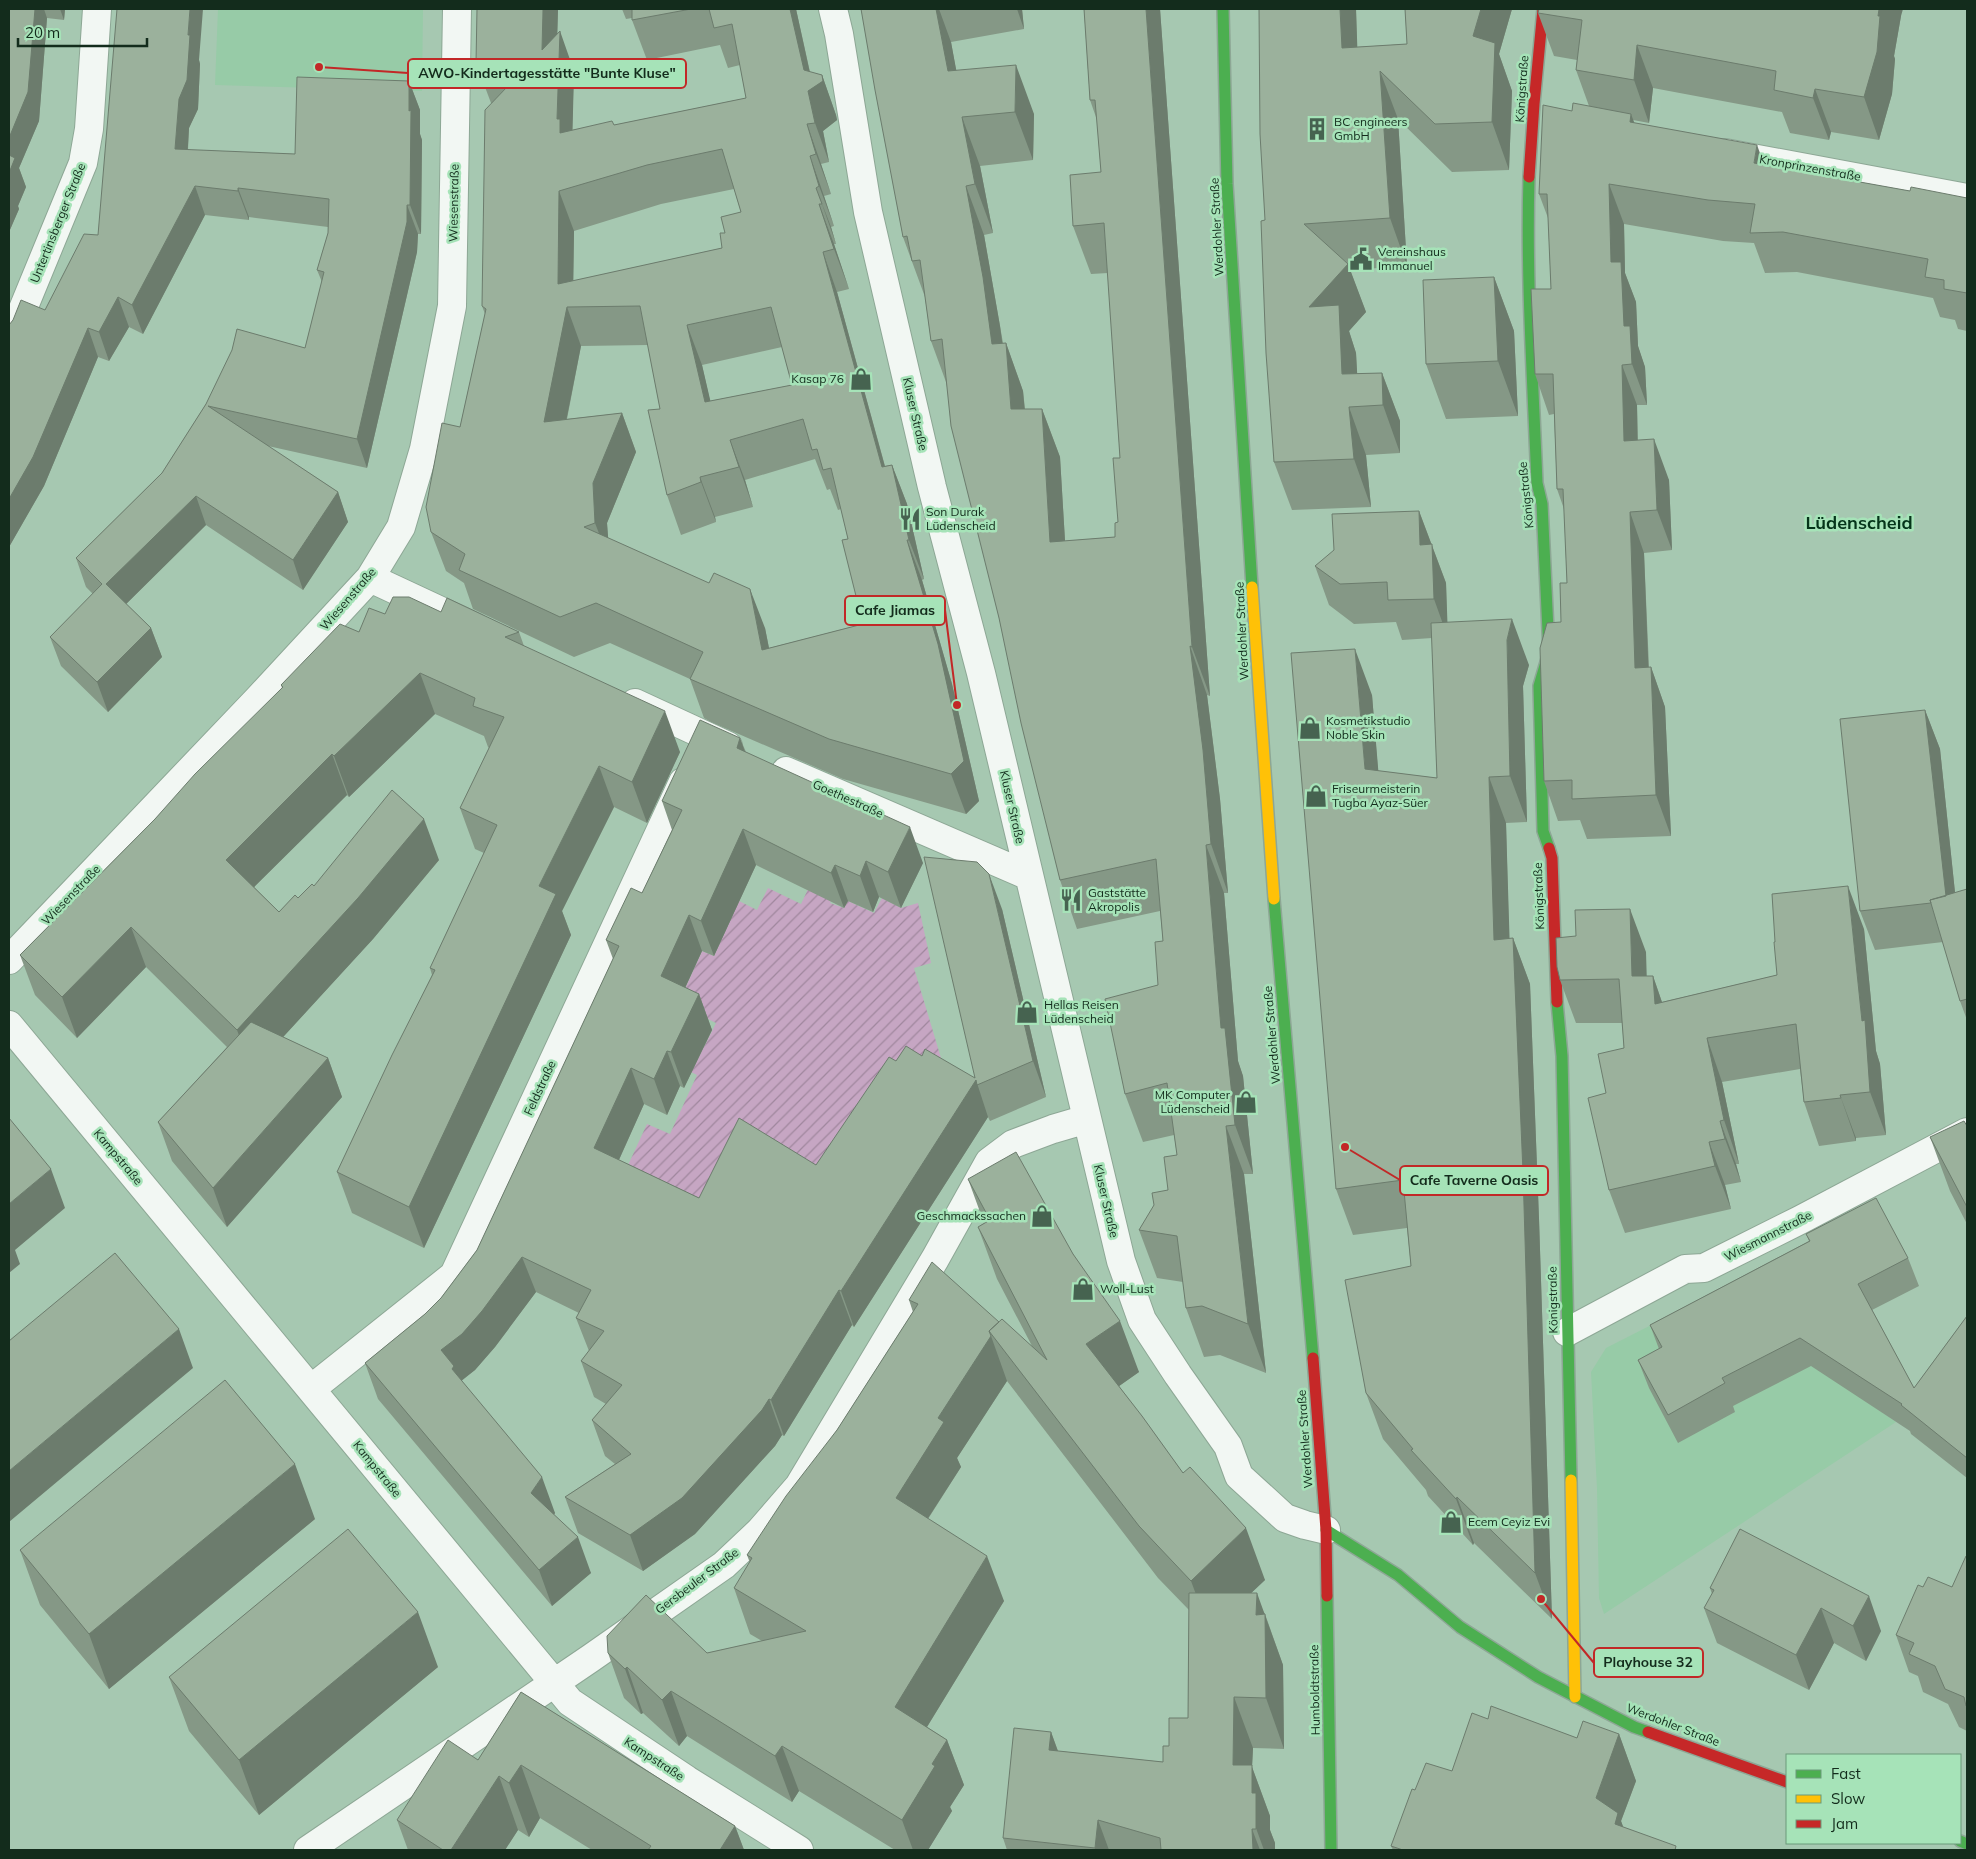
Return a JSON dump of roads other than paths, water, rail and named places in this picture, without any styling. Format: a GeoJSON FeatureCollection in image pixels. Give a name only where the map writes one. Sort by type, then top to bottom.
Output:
{"type":"FeatureCollection","features":[{"type":"Feature","properties":{"kind":"street","name":"Untertinsberger Straße"},"geometry":{"type":"LineString","coordinates":[[9,343],[83,163],[89,128],[97,9]]}},
{"type":"Feature","properties":{"kind":"street","name":"Wiesenstraße"},"geometry":{"type":"LineString","coordinates":[[9,960],[258,699],[370,578],[401,527],[424,449],[452,306],[457,9]]}},
{"type":"Feature","properties":{"kind":"street","name":"Kluser Straße"},"geometry":{"type":"LineString","coordinates":[[833,9],[839,34],[868,212],[930,477],[981,673],[1121,1261],[1142,1320],[1228,1446],[1239,1476],[1285,1518],[1305,1526],[1326,1530]]}},
{"type":"Feature","properties":{"kind":"street","name":"Werdohler Straße"},"geometry":{"type":"LineString","coordinates":[[1223,9],[1227,184],[1264,771],[1326,1530],[1398,1575],[1460,1627],[1514,1663],[1575,1697],[1634,1727],[1786,1782]]}},
{"type":"Feature","properties":{"kind":"street","name":"Königstraße"},"geometry":{"type":"LineString","coordinates":[[1543,9],[1534,84],[1528,262],[1537,483],[1542,504],[1549,652],[1539,686],[1543,831],[1552,858],[1558,1027],[1562,1056],[1575,1697]]}},
{"type":"Feature","properties":{"kind":"street"},"geometry":{"type":"LineString","coordinates":[[1533,119],[1560,122]]}},
{"type":"Feature","properties":{"kind":"street","name":"Kronprinzenstraße"},"geometry":{"type":"LineString","coordinates":[[1705,149],[1967,198]]}},
{"type":"Feature","properties":{"kind":"street"},"geometry":{"type":"LineString","coordinates":[[370,578],[494,636]]}},
{"type":"Feature","properties":{"kind":"street","name":"Goethestraße"},"geometry":{"type":"LineString","coordinates":[[608,690],[698,751],[754,758],[1029,876]]}},
{"type":"Feature","properties":{"kind":"street","name":"Feldstraße"},"geometry":{"type":"LineString","coordinates":[[311,1389],[454,1276],[578,1004],[698,751]]}},
{"type":"Feature","properties":{"kind":"street","name":"Kampstraße"},"geometry":{"type":"LineString","coordinates":[[9,1025],[570,1702],[686,1780],[799,1850]]}},
{"type":"Feature","properties":{"kind":"street","name":"Gersbeuler Straße"},"geometry":{"type":"LineString","coordinates":[[308,1850],[724,1565],[760,1531],[799,1486],[939,1252],[990,1162],[1013,1144],[1053,1129],[1087,1120]]}},
{"type":"Feature","properties":{"kind":"street","name":"Wiesmannstraße"},"geometry":{"type":"LineString","coordinates":[[1567,1332],[1685,1269],[1704,1268],[1800,1220],[1967,1132]]}},
{"type":"Feature","properties":{"kind":"street","name":"Humboldtstraße"},"geometry":{"type":"LineString","coordinates":[[1326,1530],[1331,1850]]}},
{"type":"Feature","properties":{"kind":"place","name":"AWO-Kindertagesstätte \"Bunte Kluse\""},"geometry":{"type":"Point","coordinates":[319,67]}},
{"type":"Feature","properties":{"kind":"place","name":"BC engineers GmbH"},"geometry":{"type":"Point","coordinates":[1317,129]}},
{"type":"Feature","properties":{"kind":"place","name":"Vereinshaus Immanuel"},"geometry":{"type":"Point","coordinates":[1361,259]}},
{"type":"Feature","properties":{"kind":"place","name":"Kasap 76"},"geometry":{"type":"Point","coordinates":[861,379]}},
{"type":"Feature","properties":{"kind":"place","name":"Son Durak Lüdenscheid"},"geometry":{"type":"Point","coordinates":[910,519]}},
{"type":"Feature","properties":{"kind":"place","name":"Cafe Jiamas"},"geometry":{"type":"Point","coordinates":[957,705]}},
{"type":"Feature","properties":{"kind":"place","name":"Kosmetikstudio Noble Skin"},"geometry":{"type":"Point","coordinates":[1310,728]}},
{"type":"Feature","properties":{"kind":"place","name":"Friseurmeisterin Tugba Ayaz-Süer"},"geometry":{"type":"Point","coordinates":[1316,796]}},
{"type":"Feature","properties":{"kind":"place","name":"Gaststätte Akropolis"},"geometry":{"type":"Point","coordinates":[1071,900]}},
{"type":"Feature","properties":{"kind":"place","name":"Hellas Reisen Lüdenscheid"},"geometry":{"type":"Point","coordinates":[1027,1012]}},
{"type":"Feature","properties":{"kind":"place","name":"MK Computer Lüdenscheid"},"geometry":{"type":"Point","coordinates":[1246,1102]}},
{"type":"Feature","properties":{"kind":"place","name":"Cafe Taverne Oasis"},"geometry":{"type":"Point","coordinates":[1345,1147]}},
{"type":"Feature","properties":{"kind":"place","name":"Geschmackssachen"},"geometry":{"type":"Point","coordinates":[1042,1216]}},
{"type":"Feature","properties":{"kind":"place","name":"Woll-Lust"},"geometry":{"type":"Point","coordinates":[1083,1289]}},
{"type":"Feature","properties":{"kind":"place","name":"Ecem Ceyiz Evi"},"geometry":{"type":"Point","coordinates":[1451,1522]}},
{"type":"Feature","properties":{"kind":"place","name":"Playhouse 32"},"geometry":{"type":"Point","coordinates":[1541,1599]}},
{"type":"Feature","properties":{"kind":"district","name":"Lüdenscheid"},"geometry":{"type":"Point","coordinates":[1859,523]}}]}
